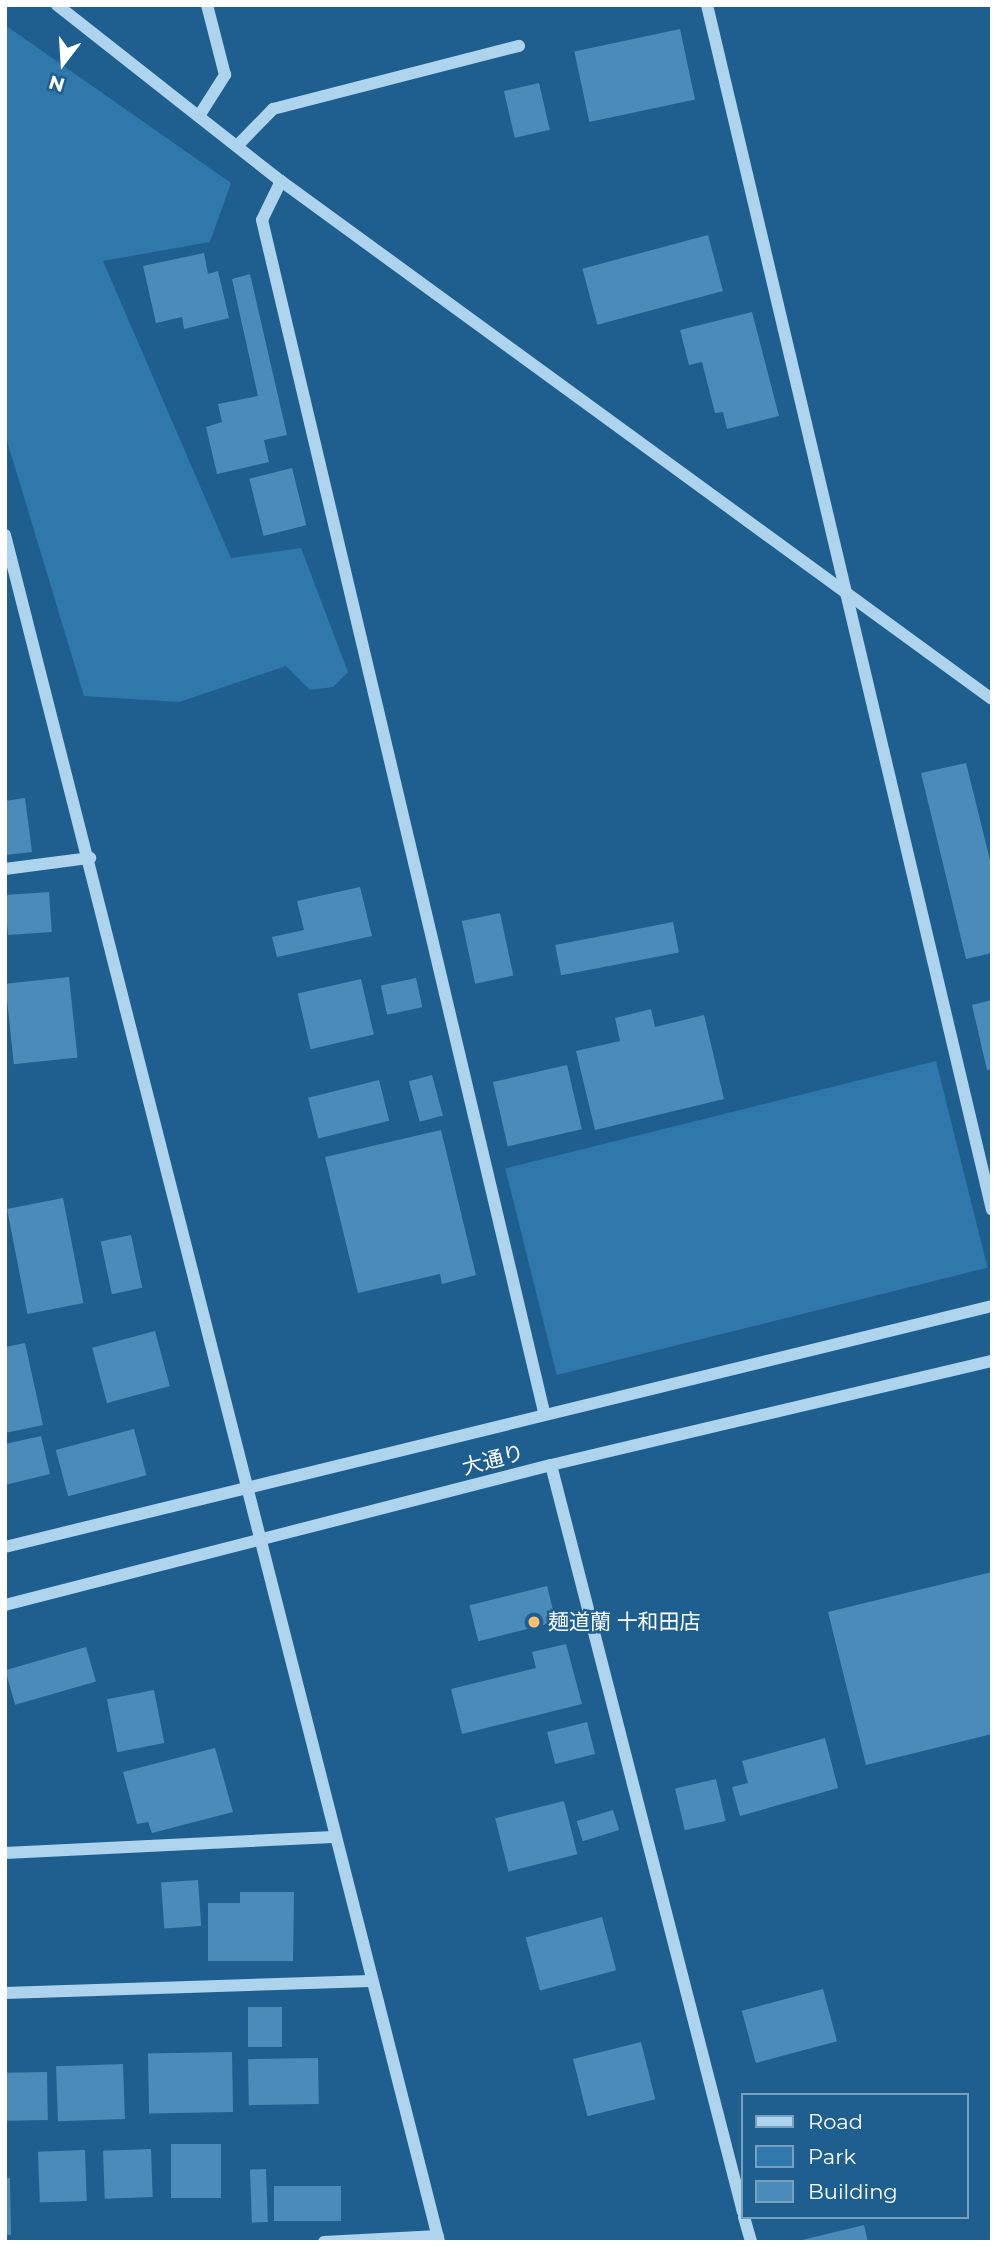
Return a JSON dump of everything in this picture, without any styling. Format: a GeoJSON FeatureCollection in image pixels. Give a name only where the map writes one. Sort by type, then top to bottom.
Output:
{"type":"FeatureCollection","features":[{"type":"Feature","properties":{"kind":"street"},"geometry":{"type":"LineString","coordinates":[[57,5],[281,181],[992,699]]}},
{"type":"Feature","properties":{"kind":"street"},"geometry":{"type":"LineString","coordinates":[[199,117],[225,75],[206,5]]}},
{"type":"Feature","properties":{"kind":"street"},"geometry":{"type":"LineString","coordinates":[[706,5],[848,592],[992,1210]]}},
{"type":"Feature","properties":{"kind":"street"},"geometry":{"type":"LineString","coordinates":[[237,146],[273,108],[519,46]]}},
{"type":"Feature","properties":{"kind":"street"},"geometry":{"type":"LineString","coordinates":[[281,181],[262,220],[544,1412]]}},
{"type":"Feature","properties":{"kind":"street"},"geometry":{"type":"LineString","coordinates":[[5,535],[90,858],[243,1488],[439,2239],[324,2242]]}},
{"type":"Feature","properties":{"kind":"street"},"geometry":{"type":"LineString","coordinates":[[5,869],[90,858]]}},
{"type":"Feature","properties":{"kind":"street","name":"大通り"},"geometry":{"type":"LineString","coordinates":[[5,1547],[544,1412],[992,1306]]}},
{"type":"Feature","properties":{"kind":"street","name":"大通り"},"geometry":{"type":"LineString","coordinates":[[5,1605],[551,1465],[992,1361]]}},
{"type":"Feature","properties":{"kind":"street"},"geometry":{"type":"LineString","coordinates":[[551,1465],[741,2203]]}},
{"type":"Feature","properties":{"kind":"street"},"geometry":{"type":"LineString","coordinates":[[5,1853],[332,1837]]}},
{"type":"Feature","properties":{"kind":"street"},"geometry":{"type":"LineString","coordinates":[[5,1993],[370,1982]]}},
{"type":"Feature","properties":{"kind":"street"},"geometry":{"type":"LineString","coordinates":[[745,2219],[751,2242]]}},
{"type":"Feature","properties":{"kind":"green space"},"geometry":{"type":"Polygon","coordinates":[[[5,25],[231,183],[210,242],[103,261],[231,558],[301,548],[348,672],[333,687],[310,690],[286,666],[179,702],[84,696],[5,434],[5,25]]]}},
{"type":"Feature","properties":{"kind":"green space"},"geometry":{"type":"Polygon","coordinates":[[[936,1061],[988,1268],[557,1375],[505,1168],[936,1061]]]}},
{"type":"Feature","properties":{"kind":"building"},"geometry":{"type":"Polygon","coordinates":[[[680,29],[695,99],[589,122],[574,51],[680,29]]]}},
{"type":"Feature","properties":{"kind":"building"},"geometry":{"type":"Polygon","coordinates":[[[539,83],[550,130],[515,138],[504,91],[539,83]]]}},
{"type":"Feature","properties":{"kind":"building"},"geometry":{"type":"Polygon","coordinates":[[[708,235],[723,291],[597,325],[582,269],[708,235]]]}},
{"type":"Feature","properties":{"kind":"building"},"geometry":{"type":"Polygon","coordinates":[[[204,253],[208,274],[218,271],[229,318],[184,329],[182,317],[156,323],[143,266],[204,253]]]}},
{"type":"Feature","properties":{"kind":"building"},"geometry":{"type":"Polygon","coordinates":[[[250,274],[287,435],[264,440],[269,462],[217,474],[206,427],[222,422],[218,404],[258,396],[232,279],[250,274]]]}},
{"type":"Feature","properties":{"kind":"building"},"geometry":{"type":"Polygon","coordinates":[[[752,312],[779,416],[727,429],[723,412],[715,413],[702,362],[689,365],[680,330],[752,312]]]}},
{"type":"Feature","properties":{"kind":"building"},"geometry":{"type":"Polygon","coordinates":[[[292,468],[306,525],[264,536],[249,479],[292,468]]]}},
{"type":"Feature","properties":{"kind":"building"},"geometry":{"type":"Polygon","coordinates":[[[966,763],[992,868],[992,953],[966,959],[921,773],[966,763]]]}},
{"type":"Feature","properties":{"kind":"building"},"geometry":{"type":"Polygon","coordinates":[[[25,798],[32,852],[5,855],[5,801],[25,798]]]}},
{"type":"Feature","properties":{"kind":"building"},"geometry":{"type":"Polygon","coordinates":[[[360,887],[372,936],[277,957],[272,937],[304,930],[297,901],[360,887]]]}},
{"type":"Feature","properties":{"kind":"building"},"geometry":{"type":"Polygon","coordinates":[[[49,892],[52,932],[8,935],[5,895],[49,892]]]}},
{"type":"Feature","properties":{"kind":"building"},"geometry":{"type":"Polygon","coordinates":[[[500,913],[513,976],[475,984],[462,921],[500,913]]]}},
{"type":"Feature","properties":{"kind":"building"},"geometry":{"type":"Polygon","coordinates":[[[673,922],[679,952],[561,975],[555,945],[673,922]]]}},
{"type":"Feature","properties":{"kind":"building"},"geometry":{"type":"Polygon","coordinates":[[[69,977],[77,1058],[14,1064],[5,984],[69,977]]]}},
{"type":"Feature","properties":{"kind":"building"},"geometry":{"type":"Polygon","coordinates":[[[416,978],[422,1007],[387,1015],[381,985],[416,978]]]}},
{"type":"Feature","properties":{"kind":"building"},"geometry":{"type":"Polygon","coordinates":[[[361,979],[374,1035],[310,1049],[298,994],[361,979]]]}},
{"type":"Feature","properties":{"kind":"building"},"geometry":{"type":"Polygon","coordinates":[[[992,1000],[992,1069],[987,1070],[972,1005],[992,1000]]]}},
{"type":"Feature","properties":{"kind":"building"},"geometry":{"type":"Polygon","coordinates":[[[651,1009],[655,1027],[704,1015],[724,1099],[595,1130],[576,1051],[620,1041],[615,1018],[651,1009]]]}},
{"type":"Feature","properties":{"kind":"building"},"geometry":{"type":"Polygon","coordinates":[[[567,1065],[582,1129],[508,1146],[493,1082],[567,1065]]]}},
{"type":"Feature","properties":{"kind":"building"},"geometry":{"type":"Polygon","coordinates":[[[432,1075],[443,1116],[420,1122],[409,1081],[432,1075]]]}},
{"type":"Feature","properties":{"kind":"building"},"geometry":{"type":"Polygon","coordinates":[[[379,1080],[389,1121],[318,1138],[308,1098],[379,1080]]]}},
{"type":"Feature","properties":{"kind":"building"},"geometry":{"type":"Polygon","coordinates":[[[441,1130],[476,1275],[442,1284],[440,1274],[358,1293],[325,1157],[441,1130]]]}},
{"type":"Feature","properties":{"kind":"building"},"geometry":{"type":"Polygon","coordinates":[[[63,1198],[83,1303],[27,1314],[7,1209],[63,1198]]]}},
{"type":"Feature","properties":{"kind":"building"},"geometry":{"type":"Polygon","coordinates":[[[131,1235],[142,1288],[112,1294],[101,1241],[131,1235]]]}},
{"type":"Feature","properties":{"kind":"building"},"geometry":{"type":"Polygon","coordinates":[[[155,1331],[170,1386],[107,1403],[92,1348],[155,1331]]]}},
{"type":"Feature","properties":{"kind":"building"},"geometry":{"type":"Polygon","coordinates":[[[25,1343],[43,1425],[5,1433],[5,1347],[25,1343]]]}},
{"type":"Feature","properties":{"kind":"building"},"geometry":{"type":"Polygon","coordinates":[[[134,1429],[146,1475],[68,1496],[56,1450],[134,1429]]]}},
{"type":"Feature","properties":{"kind":"building"},"geometry":{"type":"Polygon","coordinates":[[[41,1436],[50,1474],[5,1485],[5,1444],[41,1436]]]}},
{"type":"Feature","properties":{"kind":"building"},"geometry":{"type":"Polygon","coordinates":[[[992,1572],[992,1734],[866,1765],[828,1612],[992,1572]]]}},
{"type":"Feature","properties":{"kind":"building"},"geometry":{"type":"Polygon","coordinates":[[[547,1586],[556,1622],[478,1641],[469,1605],[547,1586]]]}},
{"type":"Feature","properties":{"kind":"building"},"geometry":{"type":"Polygon","coordinates":[[[566,1644],[582,1704],[462,1734],[451,1689],[536,1668],[532,1652],[566,1644]]]}},
{"type":"Feature","properties":{"kind":"building"},"geometry":{"type":"Polygon","coordinates":[[[86,1647],[96,1682],[15,1705],[5,1670],[86,1647]]]}},
{"type":"Feature","properties":{"kind":"building"},"geometry":{"type":"Polygon","coordinates":[[[154,1690],[164,1743],[117,1752],[107,1699],[154,1690]]]}},
{"type":"Feature","properties":{"kind":"building"},"geometry":{"type":"Polygon","coordinates":[[[587,1722],[595,1754],[555,1764],[547,1732],[587,1722]]]}},
{"type":"Feature","properties":{"kind":"building"},"geometry":{"type":"Polygon","coordinates":[[[825,1738],[838,1788],[740,1816],[732,1787],[748,1783],[742,1761],[825,1738]]]}},
{"type":"Feature","properties":{"kind":"building"},"geometry":{"type":"Polygon","coordinates":[[[215,1748],[233,1812],[152,1833],[148,1822],[137,1824],[123,1772],[215,1748]]]}},
{"type":"Feature","properties":{"kind":"building"},"geometry":{"type":"Polygon","coordinates":[[[716,1779],[726,1821],[685,1830],[675,1788],[716,1779]]]}},
{"type":"Feature","properties":{"kind":"building"},"geometry":{"type":"Polygon","coordinates":[[[564,1801],[577,1854],[508,1872],[495,1818],[564,1801]]]}},
{"type":"Feature","properties":{"kind":"building"},"geometry":{"type":"Polygon","coordinates":[[[613,1810],[619,1830],[583,1841],[577,1821],[613,1810]]]}},
{"type":"Feature","properties":{"kind":"building"},"geometry":{"type":"Polygon","coordinates":[[[198,1880],[201,1926],[164,1928],[161,1883],[198,1880]]]}},
{"type":"Feature","properties":{"kind":"building"},"geometry":{"type":"Polygon","coordinates":[[[240,1892],[294,1892],[293,1961],[208,1961],[208,1903],[240,1903],[240,1892]]]}},
{"type":"Feature","properties":{"kind":"building"},"geometry":{"type":"Polygon","coordinates":[[[602,1917],[616,1970],[540,1991],[526,1937],[602,1917]]]}},
{"type":"Feature","properties":{"kind":"building"},"geometry":{"type":"Polygon","coordinates":[[[823,1989],[837,2041],[756,2063],[742,2011],[823,1989]]]}},
{"type":"Feature","properties":{"kind":"building"},"geometry":{"type":"Polygon","coordinates":[[[248,2007],[282,2007],[282,2047],[248,2047],[248,2007]]]}},
{"type":"Feature","properties":{"kind":"building"},"geometry":{"type":"Polygon","coordinates":[[[641,2042],[655,2099],[587,2116],[573,2059],[641,2042]]]}},
{"type":"Feature","properties":{"kind":"building"},"geometry":{"type":"Polygon","coordinates":[[[232,2052],[233,2112],[149,2113],[148,2053],[232,2052]]]}},
{"type":"Feature","properties":{"kind":"building"},"geometry":{"type":"Polygon","coordinates":[[[318,2058],[319,2104],[249,2105],[248,2059],[318,2058]]]}},
{"type":"Feature","properties":{"kind":"building"},"geometry":{"type":"Polygon","coordinates":[[[123,2064],[125,2119],[58,2121],[56,2066],[123,2064]]]}},
{"type":"Feature","properties":{"kind":"building"},"geometry":{"type":"Polygon","coordinates":[[[47,2072],[48,2120],[6,2121],[5,2073],[47,2072]]]}},
{"type":"Feature","properties":{"kind":"building"},"geometry":{"type":"Polygon","coordinates":[[[171,2144],[221,2144],[221,2198],[171,2198],[171,2144]]]}},
{"type":"Feature","properties":{"kind":"building"},"geometry":{"type":"Polygon","coordinates":[[[151,2149],[153,2197],[105,2199],[103,2151],[151,2149]]]}},
{"type":"Feature","properties":{"kind":"building"},"geometry":{"type":"Polygon","coordinates":[[[85,2150],[87,2201],[40,2203],[38,2152],[85,2150]]]}},
{"type":"Feature","properties":{"kind":"building"},"geometry":{"type":"Polygon","coordinates":[[[266,2169],[268,2222],[252,2223],[250,2170],[266,2169]]]}},
{"type":"Feature","properties":{"kind":"building"},"geometry":{"type":"Polygon","coordinates":[[[5,2178],[10,2178],[11,2235],[5,2235],[5,2178]]]}},
{"type":"Feature","properties":{"kind":"building"},"geometry":{"type":"Polygon","coordinates":[[[274,2186],[341,2186],[341,2221],[274,2221],[274,2186]]]}},
{"type":"Feature","properties":{"kind":"building"},"geometry":{"type":"Polygon","coordinates":[[[864,2225],[868,2242],[798,2241],[864,2225]]]}},
{"type":"Feature","properties":{"kind":"place","name":"麺道蘭 十和田店"},"geometry":{"type":"Point","coordinates":[534,1622]}}]}
